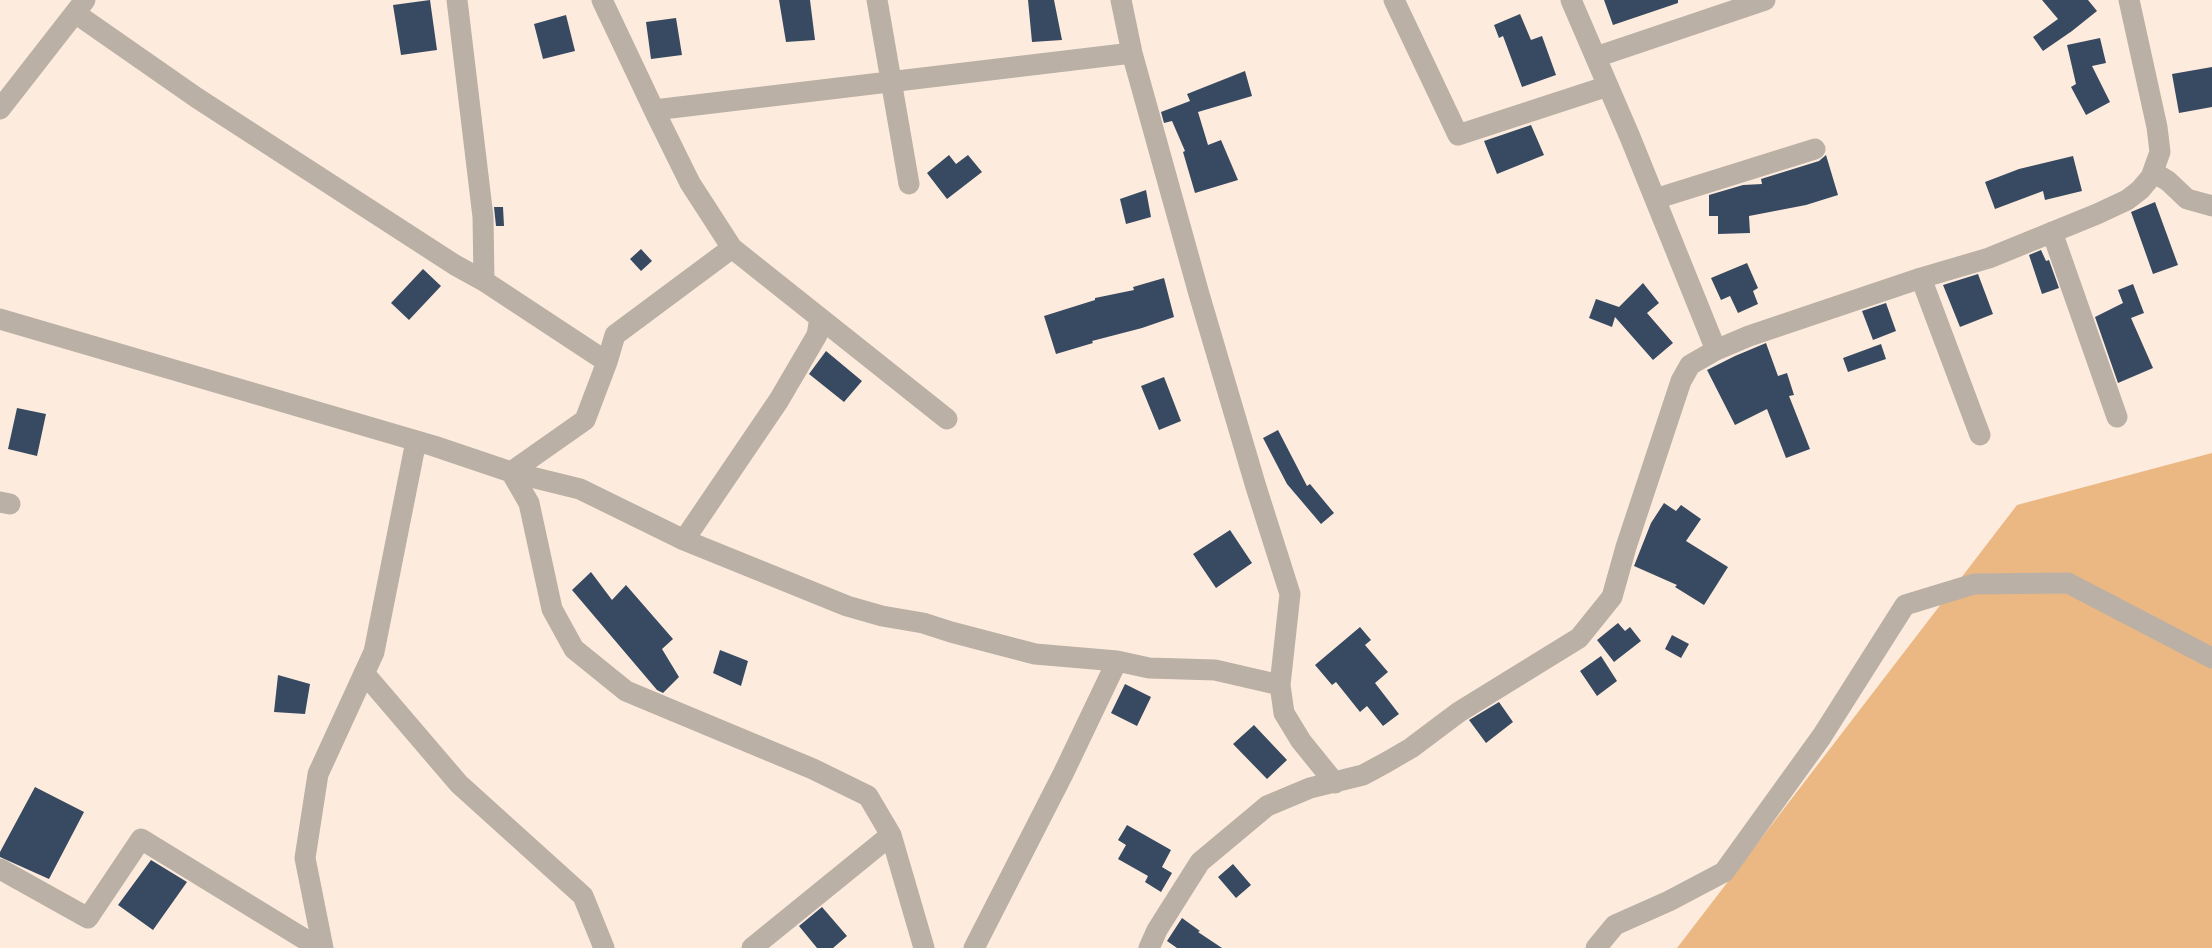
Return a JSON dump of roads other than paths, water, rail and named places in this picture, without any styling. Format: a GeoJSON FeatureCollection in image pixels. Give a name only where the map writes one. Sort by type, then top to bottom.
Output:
{"type":"FeatureCollection","features":[{"type":"Feature","properties":{"kind":"street"},"geometry":{"type":"LineString","coordinates":[[457,0],[483,218],[484,281]]}},
{"type":"Feature","properties":{"kind":"street"},"geometry":{"type":"LineString","coordinates":[[602,0],[690,183],[732,248],[947,419]]}},
{"type":"Feature","properties":{"kind":"street"},"geometry":{"type":"LineString","coordinates":[[877,0],[909,184]]}},
{"type":"Feature","properties":{"kind":"street"},"geometry":{"type":"LineString","coordinates":[[1121,0],[1132,53],[1201,303],[1290,594],[1280,685],[1284,713],[1301,741],[1335,783]]}},
{"type":"Feature","properties":{"kind":"street"},"geometry":{"type":"LineString","coordinates":[[1394,0],[1458,135],[1608,86]]}},
{"type":"Feature","properties":{"kind":"street"},"geometry":{"type":"LineString","coordinates":[[1571,0],[1716,350]]}},
{"type":"Feature","properties":{"kind":"street"},"geometry":{"type":"LineString","coordinates":[[1596,57],[1737,5],[1766,0]]}},
{"type":"Feature","properties":{"kind":"street"},"geometry":{"type":"LineString","coordinates":[[1149,948],[1200,862],[1267,806],[1310,788],[1363,775],[1411,748],[1459,712],[1579,638],[1612,597],[1626,547],[1680,381],[1690,365],[1716,350],[1782,324],[1920,278],[1989,258],[2097,214],[2127,200],[2140,190],[2151,177],[2160,152],[2129,0]]}},
{"type":"Feature","properties":{"kind":"street"},"geometry":{"type":"LineString","coordinates":[[0,109],[80,6],[206,103],[607,362]]}},
{"type":"Feature","properties":{"kind":"street"},"geometry":{"type":"LineString","coordinates":[[654,110],[1132,53]]}},
{"type":"Feature","properties":{"kind":"street"},"geometry":{"type":"LineString","coordinates":[[1655,200],[1814,149]]}},
{"type":"Feature","properties":{"kind":"street"},"geometry":{"type":"LineString","coordinates":[[2153,172],[2168,181],[2187,199],[2212,206]]}},
{"type":"Feature","properties":{"kind":"street"},"geometry":{"type":"LineString","coordinates":[[2052,232],[2117,417]]}},
{"type":"Feature","properties":{"kind":"street"},"geometry":{"type":"LineString","coordinates":[[511,472],[584,420],[607,362],[615,335],[732,248]]}},
{"type":"Feature","properties":{"kind":"street"},"geometry":{"type":"LineString","coordinates":[[1920,278],[1980,435]]}},
{"type":"Feature","properties":{"kind":"street"},"geometry":{"type":"LineString","coordinates":[[684,540],[779,400],[817,335],[820,318]]}},
{"type":"Feature","properties":{"kind":"street"},"geometry":{"type":"LineString","coordinates":[[0,320],[416,441],[511,472],[580,489],[684,540],[847,606],[882,616],[923,623],[960,635],[1035,654],[1117,660],[1149,668],[1215,670],[1280,685]]}},
{"type":"Feature","properties":{"kind":"street"},"geometry":{"type":"LineString","coordinates":[[324,948],[305,858],[318,774],[374,652],[416,441]]}},
{"type":"Feature","properties":{"kind":"street"},"geometry":{"type":"LineString","coordinates":[[511,472],[529,503],[552,609],[574,649],[626,691],[813,769],[868,796],[890,835],[924,948]]}},
{"type":"Feature","properties":{"kind":"street"},"geometry":{"type":"LineString","coordinates":[[1596,948],[1614,925],[1669,901],[1724,872],[1822,736],[1905,605],[1974,584],[2068,583],[2212,658]]}},
{"type":"Feature","properties":{"kind":"street"},"geometry":{"type":"LineString","coordinates":[[974,948],[1117,660]]}},
{"type":"Feature","properties":{"kind":"street"},"geometry":{"type":"LineString","coordinates":[[364,672],[459,784],[584,896],[604,948]]}},
{"type":"Feature","properties":{"kind":"street"},"geometry":{"type":"LineString","coordinates":[[752,948],[890,835]]}},
{"type":"Feature","properties":{"kind":"street"},"geometry":{"type":"LineString","coordinates":[[0,869],[88,918],[141,839],[320,948]]}}]}
